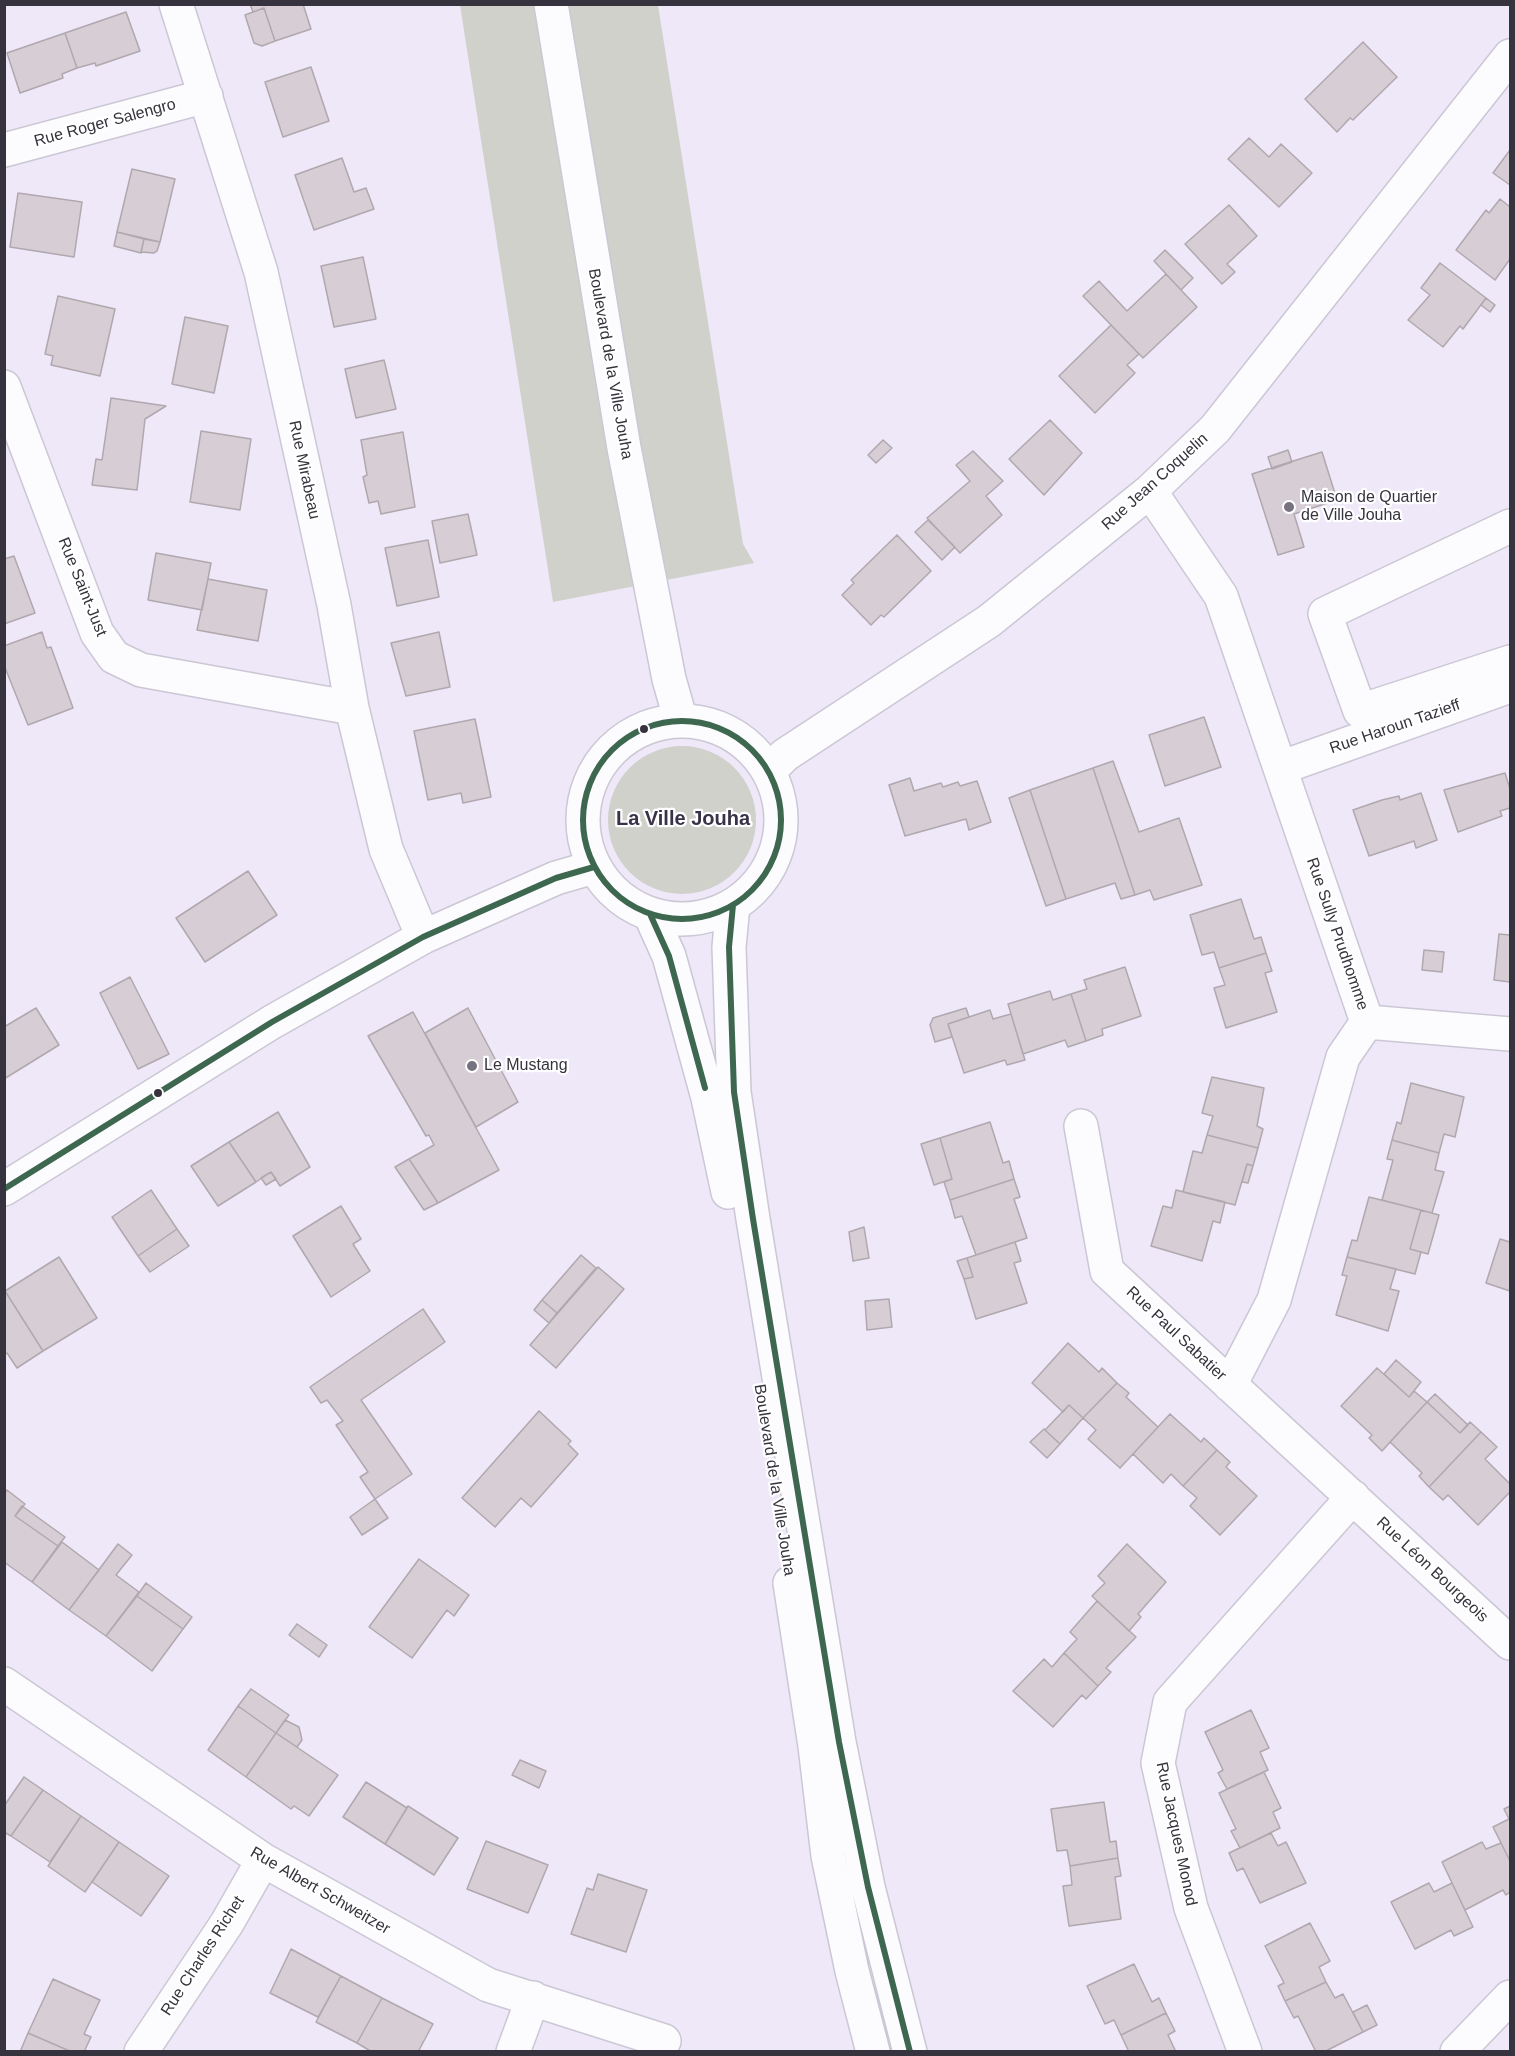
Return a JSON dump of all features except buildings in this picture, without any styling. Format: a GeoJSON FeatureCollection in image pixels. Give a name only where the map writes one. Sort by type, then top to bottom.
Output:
{"type":"FeatureCollection","features":[{"type":"Feature","properties":{"kind":"street","name":"Rue Mirabeau"},"geometry":{"type":"LineString","coordinates":[[176,4],[261,272],[334,605],[352,708],[386,849],[423,937]]}},
{"type":"Feature","properties":{"kind":"street","name":"Boulevard de la Ville Jouha"},"geometry":{"type":"LineString","coordinates":[[551,4],[624,448],[669,680],[681,721]]}},
{"type":"Feature","properties":{"kind":"street","name":"Rue Jean Coquelin"},"geometry":{"type":"LineString","coordinates":[[769,771],[785,755],[989,621],[1150,492],[1215,429],[1510,56]]}},
{"type":"Feature","properties":{"kind":"street","name":"Rue Roger Salengro"},"geometry":{"type":"LineString","coordinates":[[4,150],[206,96]]}},
{"type":"Feature","properties":{"kind":"street","name":"Rue Saint-Just"},"geometry":{"type":"LineString","coordinates":[[4,387],[97,633],[114,657],[141,670],[352,708]]}},
{"type":"Feature","properties":{"kind":"street","name":"Rue Sully Prudhomme"},"geometry":{"type":"LineString","coordinates":[[1150,492],[1221,596],[1367,1022],[1343,1057],[1274,1300],[1230,1385]]}},
{"type":"Feature","properties":{"kind":"street"},"geometry":{"type":"LineString","coordinates":[[1510,526],[1324,614],[1360,711],[1510,662]]}},
{"type":"Feature","properties":{"kind":"street","name":"Rue Haroun Tazieff"},"geometry":{"type":"LineString","coordinates":[[1280,768],[1510,686]]}},
{"type":"Feature","properties":{"kind":"street"},"geometry":{"type":"LineString","coordinates":[[681,721],[708,724],[732,734],[753,750],[769,771],[778,795],[781,821],[778,846],[768,869],[753,889],[733,905],[706,916],[678,919],[650,914],[630,904],[610,888],[594,867],[585,840],[583,811],[590,783],[605,758],[626,738],[652,725],[681,721]]}},
{"type":"Feature","properties":{"kind":"street"},"geometry":{"type":"LineString","coordinates":[[4,1189],[272,1022],[423,937],[556,878],[594,867]]}},
{"type":"Feature","properties":{"kind":"street","name":"Boulevard de la Ville Jouha"},"geometry":{"type":"LineString","coordinates":[[733,905],[729,947],[734,1092],[753,1219],[840,1742],[868,1887],[910,2052]]}},
{"type":"Feature","properties":{"kind":"street","name":"Boulevard de la Ville Jouha"},"geometry":{"type":"LineString","coordinates":[[650,914],[669,956],[708,1098],[735,1222],[815,1746],[828,1856],[852,1971],[873,2052]]}},
{"type":"Feature","properties":{"kind":"street"},"geometry":{"type":"LineString","coordinates":[[1367,1022],[1510,1034]]}},
{"type":"Feature","properties":{"kind":"street","name":"Rue Paul Sabatier"},"geometry":{"type":"LineString","coordinates":[[1082,1126],[1107,1271],[1353,1497]]}},
{"type":"Feature","properties":{"kind":"street","name":"Rue Léon Bourgeois"},"geometry":{"type":"LineString","coordinates":[[1353,1497],[1510,1643]]}},
{"type":"Feature","properties":{"kind":"street","name":"Rue Jacques Monod"},"geometry":{"type":"LineString","coordinates":[[1245,2052],[1191,1908],[1158,1763],[1170,1702],[1353,1497]]}},
{"type":"Feature","properties":{"kind":"street","name":"Rue Albert Schweitzer"},"geometry":{"type":"LineString","coordinates":[[4,1684],[263,1860],[488,1985],[664,2041]]}},
{"type":"Feature","properties":{"kind":"street","name":"Rue Charles Richet"},"geometry":{"type":"LineString","coordinates":[[141,2052],[227,1923],[263,1860]]}},
{"type":"Feature","properties":{"kind":"street"},"geometry":{"type":"LineString","coordinates":[[1457,2052],[1510,1997]]}},
{"type":"Feature","properties":{"kind":"street"},"geometry":{"type":"LineString","coordinates":[[513,2052],[533,1998]]}},
{"type":"Feature","properties":{"kind":"shaded area"},"geometry":{"type":"Polygon","coordinates":[[[460,5],[658,5],[743,544],[754,563],[553,602],[460,5]]]}},
{"type":"Feature","properties":{"kind":"shaded area"},"geometry":{"type":"Polygon","coordinates":[[[682,746],[711,751],[735,767],[751,791],[756,820],[751,849],[735,873],[711,889],[682,894],[653,889],[629,873],[613,849],[608,820],[613,791],[629,767],[653,751],[682,746]]]}},
{"type":"Feature","properties":{"kind":"transit line"},"geometry":{"type":"LineString","coordinates":[[682,721],[701,723],[720,729],[737,738],[752,750],[764,765],[773,782],[779,801],[781,820],[779,839],[773,858],[764,875],[752,890],[737,902],[720,911],[701,917],[682,919],[663,917],[644,911],[627,902],[612,890],[600,875],[591,858],[585,839],[583,820],[585,801],[591,782],[600,765],[612,750],[627,738],[644,729],[663,723],[682,721]]}},
{"type":"Feature","properties":{"kind":"transit line"},"geometry":{"type":"LineString","coordinates":[[4,1189],[272,1022],[423,937],[556,878],[594,867]]}},
{"type":"Feature","properties":{"kind":"transit line"},"geometry":{"type":"LineString","coordinates":[[733,905],[729,947],[734,1092],[753,1219],[839,1742],[868,1887],[910,2052]]}},
{"type":"Feature","properties":{"kind":"transit line"},"geometry":{"type":"LineString","coordinates":[[650,914],[669,956],[705,1088]]}},
{"type":"Feature","properties":{"kind":"place","name":"Maison de Quartier de Ville Jouha"},"geometry":{"type":"Point","coordinates":[1289,507]}},
{"type":"Feature","properties":{"kind":"place","name":"Le Mustang"},"geometry":{"type":"Point","coordinates":[472,1066]}},
{"type":"Feature","properties":{"kind":"district","name":"La Ville Jouha"},"geometry":{"type":"Point","coordinates":[683,819]}}]}
